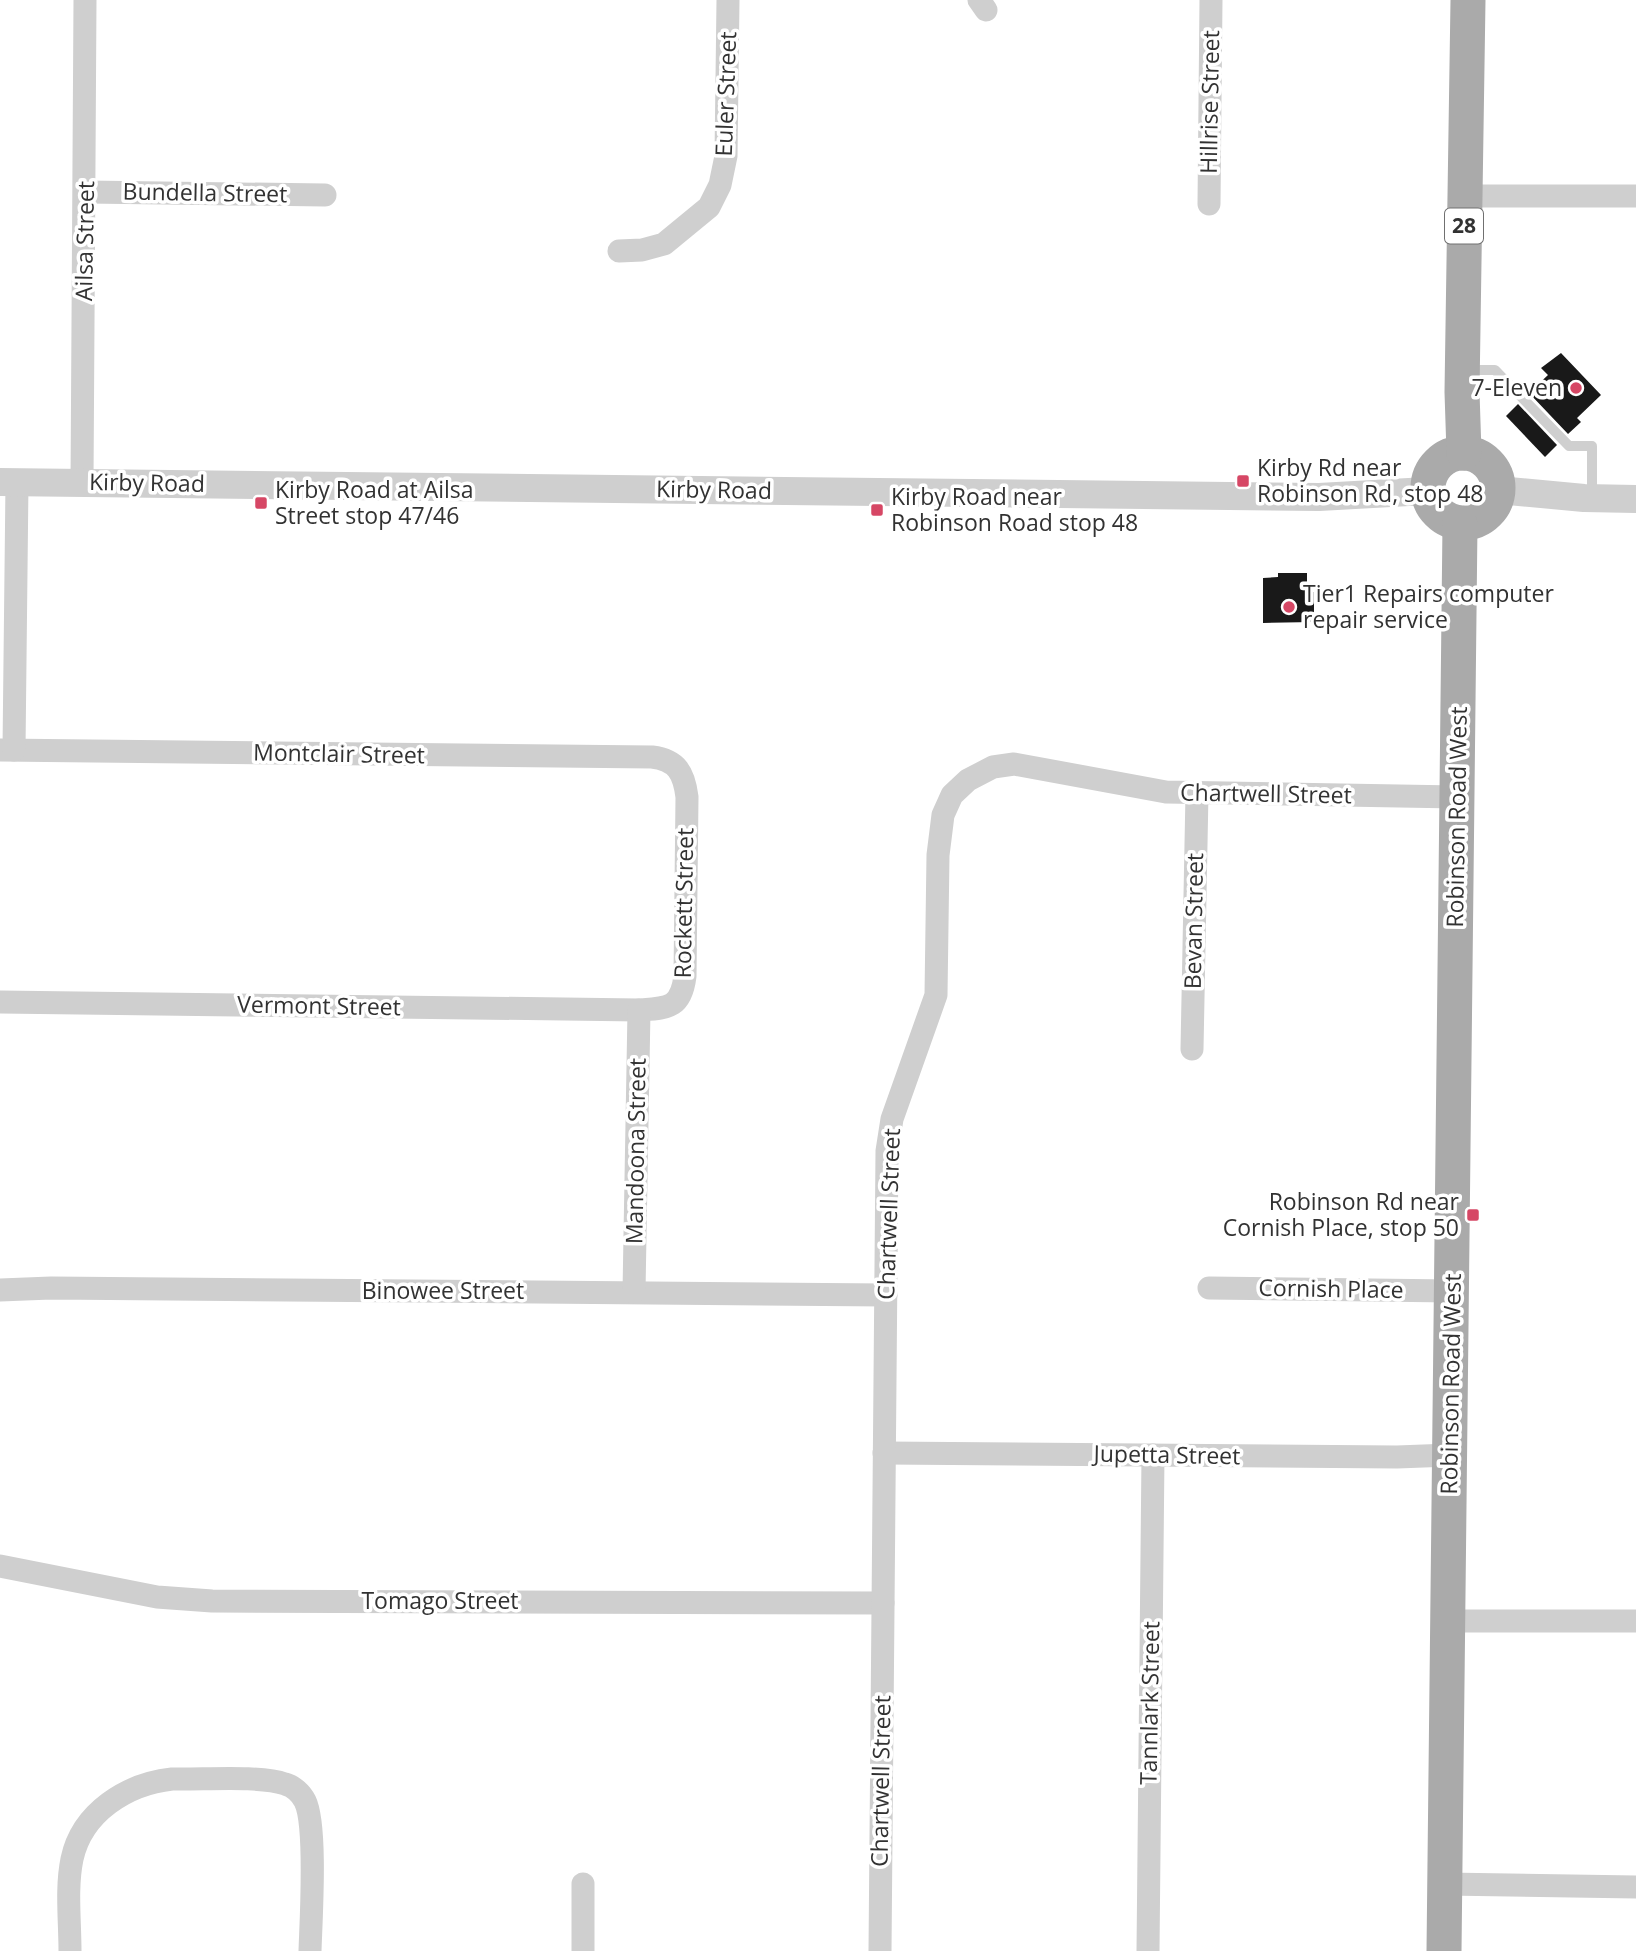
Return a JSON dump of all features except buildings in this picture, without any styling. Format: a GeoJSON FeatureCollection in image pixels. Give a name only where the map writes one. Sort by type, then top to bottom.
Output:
{"type":"FeatureCollection","features":[{"type":"Feature","properties":{"kind":"main road","name":"28"},"geometry":{"type":"LineString","coordinates":[[1464,453],[1464,196],[1468,0]]}},
{"type":"Feature","properties":{"kind":"main road"},"geometry":{"type":"LineString","coordinates":[[1464,453],[1477,456],[1489,464],[1496,476],[1498,490],[1488,513],[1479,520],[1460,524],[1440,516],[1431,505],[1427,491],[1428,479],[1441,459],[1464,453]]}},
{"type":"Feature","properties":{"kind":"main road","name":"Robinson Road West"},"geometry":{"type":"LineString","coordinates":[[1444,1951],[1460,524]]}},
{"type":"Feature","properties":{"kind":"street","name":"Ailsa Street"},"geometry":{"type":"LineString","coordinates":[[82,483],[86,192],[85,0]]}},
{"type":"Feature","properties":{"kind":"street","name":"Euler Street"},"geometry":{"type":"LineString","coordinates":[[619,251],[642,250],[664,244],[709,207],[720,185],[726,156],[728,0]]}},
{"type":"Feature","properties":{"kind":"street","name":"Hillrise Street"},"geometry":{"type":"LineString","coordinates":[[1209,204],[1211,0]]}},
{"type":"Feature","properties":{"kind":"street","name":"Bundella Street"},"geometry":{"type":"LineString","coordinates":[[86,192],[325,195]]}},
{"type":"Feature","properties":{"kind":"street"},"geometry":{"type":"LineString","coordinates":[[1464,196],[1636,196]]}},
{"type":"Feature","properties":{"kind":"street"},"geometry":{"type":"LineString","coordinates":[[7,750],[8,482]]}},
{"type":"Feature","properties":{"kind":"street","name":"Kirby Road"},"geometry":{"type":"LineString","coordinates":[[8,482],[1319,497],[1427,491]]}},
{"type":"Feature","properties":{"kind":"street"},"geometry":{"type":"LineString","coordinates":[[1498,490],[1636,499]]}},
{"type":"Feature","properties":{"kind":"street","name":"Montclair Street"},"geometry":{"type":"LineString","coordinates":[[7,750],[652,757],[662,758],[677,766]]}},
{"type":"Feature","properties":{"kind":"street","name":"Chartwell Street"},"geometry":{"type":"LineString","coordinates":[[880,1951],[889,1134],[936,995],[939,838],[943,815],[953,795],[980,772],[1014,764],[1166,792],[1457,797]]}},
{"type":"Feature","properties":{"kind":"street","name":"Rockett Street"},"geometry":{"type":"LineString","coordinates":[[639,1010],[673,1005],[681,996],[683,987],[687,797],[685,781],[677,766]]}},
{"type":"Feature","properties":{"kind":"street","name":"Bevan Street"},"geometry":{"type":"LineString","coordinates":[[1192,1049],[1197,793]]}},
{"type":"Feature","properties":{"kind":"street","name":"Vermont Street"},"geometry":{"type":"LineString","coordinates":[[0,1002],[639,1010]]}},
{"type":"Feature","properties":{"kind":"street","name":"Mandoona Street"},"geometry":{"type":"LineString","coordinates":[[634,1292],[639,1010]]}},
{"type":"Feature","properties":{"kind":"street","name":"Binowee Street"},"geometry":{"type":"LineString","coordinates":[[0,1290],[65,1288],[887,1295]]}},
{"type":"Feature","properties":{"kind":"street","name":"Cornish Place"},"geometry":{"type":"LineString","coordinates":[[1209,1288],[1452,1291]]}},
{"type":"Feature","properties":{"kind":"street","name":"Jupetta Street"},"geometry":{"type":"LineString","coordinates":[[884,1452],[1397,1457],[1450,1455]]}},
{"type":"Feature","properties":{"kind":"street","name":"Tannlark Street"},"geometry":{"type":"LineString","coordinates":[[1148,1951],[1153,1455]]}},
{"type":"Feature","properties":{"kind":"street","name":"Tomago Street"},"geometry":{"type":"LineString","coordinates":[[0,1566],[157,1597],[212,1601],[883,1602]]}},
{"type":"Feature","properties":{"kind":"street"},"geometry":{"type":"LineString","coordinates":[[1448,1621],[1636,1621]]}},
{"type":"Feature","properties":{"kind":"street"},"geometry":{"type":"LineString","coordinates":[[70,1951],[72,1860],[77,1842],[85,1828],[111,1802],[142,1785],[172,1779],[265,1780],[287,1784],[305,1801],[311,1826],[310,1951]]}},
{"type":"Feature","properties":{"kind":"street"},"geometry":{"type":"LineString","coordinates":[[583,1884],[583,1951]]}},
{"type":"Feature","properties":{"kind":"street"},"geometry":{"type":"LineString","coordinates":[[1445,1884],[1636,1886]]}},
{"type":"Feature","properties":{"kind":"lane"},"geometry":{"type":"LineString","coordinates":[[1463,370],[1496,370],[1569,446],[1592,446],[1592,498]]}},
{"type":"Feature","properties":{"kind":"place","name":"7-Eleven"},"geometry":{"type":"Point","coordinates":[1576,388]}},
{"type":"Feature","properties":{"kind":"place","name":"Kirby Rd near Robinson Rd, stop 48"},"geometry":{"type":"Point","coordinates":[1243,481]}},
{"type":"Feature","properties":{"kind":"place","name":"Kirby Road at Ailsa Street stop 47/46"},"geometry":{"type":"Point","coordinates":[261,503]}},
{"type":"Feature","properties":{"kind":"place","name":"Kirby Road near Robinson Road stop 48"},"geometry":{"type":"Point","coordinates":[877,510]}},
{"type":"Feature","properties":{"kind":"place","name":"Tier1 Repairs computer repair service"},"geometry":{"type":"Point","coordinates":[1289,607]}},
{"type":"Feature","properties":{"kind":"place","name":"Robinson Rd near Cornish Place, stop 50"},"geometry":{"type":"Point","coordinates":[1473,1215]}}]}
